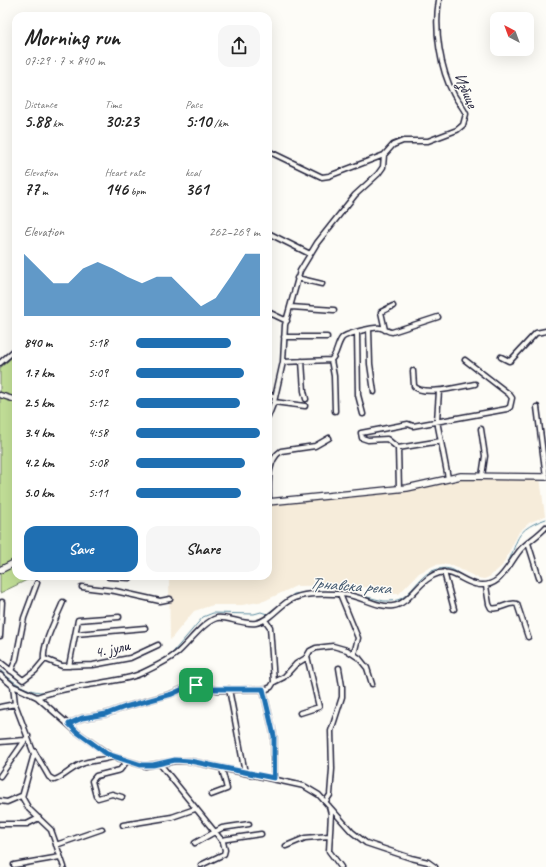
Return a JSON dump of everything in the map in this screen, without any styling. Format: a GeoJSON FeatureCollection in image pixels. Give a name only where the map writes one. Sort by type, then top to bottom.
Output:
{"type":"FeatureCollection","features":[{"type":"Feature","properties":{"kind":"main road"},"geometry":{"type":"LineString","coordinates":[[272,502],[399,489],[461,476],[546,477]]}},
{"type":"Feature","properties":{"kind":"main road"},"geometry":{"type":"LineString","coordinates":[[0,570],[12,564]]}},
{"type":"Feature","properties":{"kind":"street","name":"Избице"},"geometry":{"type":"LineString","coordinates":[[384,155],[393,145],[403,141],[428,141],[457,130],[463,125],[466,119],[466,114],[454,95],[445,68],[436,30],[439,1]]}},
{"type":"Feature","properties":{"kind":"street"},"geometry":{"type":"LineString","coordinates":[[272,153],[322,177],[329,176],[384,155],[383,167],[378,174],[355,195],[310,254],[297,278],[284,337],[283,362],[272,407]]}},
{"type":"Feature","properties":{"kind":"street"},"geometry":{"type":"LineString","coordinates":[[272,235],[310,254]]}},
{"type":"Feature","properties":{"kind":"street"},"geometry":{"type":"LineString","coordinates":[[297,278],[322,284]]}},
{"type":"Feature","properties":{"kind":"street"},"geometry":{"type":"LineString","coordinates":[[385,330],[381,312],[392,306]]}},
{"type":"Feature","properties":{"kind":"street"},"geometry":{"type":"LineString","coordinates":[[291,307],[334,310]]}},
{"type":"Feature","properties":{"kind":"street"},"geometry":{"type":"LineString","coordinates":[[272,314],[287,321]]}},
{"type":"Feature","properties":{"kind":"street"},"geometry":{"type":"LineString","coordinates":[[335,411],[334,376],[331,360],[333,359],[342,337],[376,327],[392,332],[438,317]]}},
{"type":"Feature","properties":{"kind":"street"},"geometry":{"type":"LineString","coordinates":[[369,329],[370,364],[374,392]]}},
{"type":"Feature","properties":{"kind":"street"},"geometry":{"type":"LineString","coordinates":[[501,357],[509,361],[511,360],[536,333],[546,331]]}},
{"type":"Feature","properties":{"kind":"street"},"geometry":{"type":"LineString","coordinates":[[357,332],[358,395],[363,414]]}},
{"type":"Feature","properties":{"kind":"street"},"geometry":{"type":"LineString","coordinates":[[284,337],[327,337]]}},
{"type":"Feature","properties":{"kind":"street"},"geometry":{"type":"LineString","coordinates":[[0,363],[12,353]]}},
{"type":"Feature","properties":{"kind":"street"},"geometry":{"type":"LineString","coordinates":[[283,362],[331,360]]}},
{"type":"Feature","properties":{"kind":"street"},"geometry":{"type":"LineString","coordinates":[[441,442],[398,448],[387,439],[368,440],[362,438],[361,433],[408,424],[413,426],[507,409],[510,407],[512,398],[509,394],[465,360]]}},
{"type":"Feature","properties":{"kind":"street"},"geometry":{"type":"LineString","coordinates":[[302,361],[306,399]]}},
{"type":"Feature","properties":{"kind":"street"},"geometry":{"type":"LineString","coordinates":[[413,371],[414,386],[417,390],[438,391],[475,384]]}},
{"type":"Feature","properties":{"kind":"street"},"geometry":{"type":"LineString","coordinates":[[438,391],[437,421],[448,478]]}},
{"type":"Feature","properties":{"kind":"street"},"geometry":{"type":"LineString","coordinates":[[0,395],[12,399]]}},
{"type":"Feature","properties":{"kind":"street"},"geometry":{"type":"LineString","coordinates":[[274,402],[305,406]]}},
{"type":"Feature","properties":{"kind":"street"},"geometry":{"type":"LineString","coordinates":[[537,407],[546,477]]}},
{"type":"Feature","properties":{"kind":"street"},"geometry":{"type":"LineString","coordinates":[[481,429],[485,456],[482,476]]}},
{"type":"Feature","properties":{"kind":"street"},"geometry":{"type":"LineString","coordinates":[[272,464],[280,452],[315,446],[329,438]]}},
{"type":"Feature","properties":{"kind":"street"},"geometry":{"type":"LineString","coordinates":[[398,448],[399,489]]}},
{"type":"Feature","properties":{"kind":"street"},"geometry":{"type":"LineString","coordinates":[[37,697],[78,687],[130,678],[142,673],[175,654],[216,619],[221,618],[248,624],[257,623],[265,620],[294,598],[316,594],[340,594],[356,596],[380,605],[396,606],[427,579],[444,572],[457,575],[475,584],[486,586],[501,578],[518,554],[528,543],[546,528]]}},
{"type":"Feature","properties":{"kind":"street"},"geometry":{"type":"LineString","coordinates":[[528,543],[539,578]]}},
{"type":"Feature","properties":{"kind":"street"},"geometry":{"type":"LineString","coordinates":[[444,572],[454,609]]}},
{"type":"Feature","properties":{"kind":"street"},"geometry":{"type":"LineString","coordinates":[[11,671],[15,663],[20,631],[37,583]]}},
{"type":"Feature","properties":{"kind":"street"},"geometry":{"type":"LineString","coordinates":[[486,586],[489,605],[492,609],[500,608],[512,603],[517,604],[528,637]]}},
{"type":"Feature","properties":{"kind":"street"},"geometry":{"type":"LineString","coordinates":[[82,587],[115,591],[160,601],[170,600]]}},
{"type":"Feature","properties":{"kind":"street"},"geometry":{"type":"LineString","coordinates":[[340,594],[358,638],[354,654]]}},
{"type":"Feature","properties":{"kind":"street"},"geometry":{"type":"LineString","coordinates":[[0,636],[2,602]]}},
{"type":"Feature","properties":{"kind":"street"},"geometry":{"type":"LineString","coordinates":[[0,662],[22,680],[39,668],[44,660],[43,656],[48,640],[63,602]]}},
{"type":"Feature","properties":{"kind":"street","name":"4. јули"},"geometry":{"type":"LineString","coordinates":[[69,666],[78,622],[80,619],[118,617]]}},
{"type":"Feature","properties":{"kind":"street"},"geometry":{"type":"LineString","coordinates":[[69,724],[82,718],[106,714],[172,694],[192,685],[213,689],[271,688],[274,682],[270,627],[265,620]]}},
{"type":"Feature","properties":{"kind":"street","name":"4. јули"},"geometry":{"type":"LineString","coordinates":[[76,634],[145,628]]}},
{"type":"Feature","properties":{"kind":"street","name":"4. јули"},"geometry":{"type":"LineString","coordinates":[[44,660],[48,660],[62,666],[94,665],[121,660],[158,645]]}},
{"type":"Feature","properties":{"kind":"street"},"geometry":{"type":"LineString","coordinates":[[274,682],[284,677],[296,664],[307,656],[310,651],[316,648],[333,646],[345,649],[354,654],[367,668],[372,684]]}},
{"type":"Feature","properties":{"kind":"street"},"geometry":{"type":"LineString","coordinates":[[300,712],[317,709],[319,707],[307,656]]}},
{"type":"Feature","properties":{"kind":"street"},"geometry":{"type":"LineString","coordinates":[[339,668],[342,697],[331,731],[332,769],[330,795],[327,802],[330,814],[328,836],[329,851],[341,867]]}},
{"type":"Feature","properties":{"kind":"street"},"geometry":{"type":"LineString","coordinates":[[0,675],[13,686],[37,697],[94,745],[113,757],[145,766],[180,760],[274,778],[308,787],[327,802],[349,828],[366,843],[410,858],[428,862],[435,867]]}},
{"type":"Feature","properties":{"kind":"street"},"geometry":{"type":"LineString","coordinates":[[13,686],[14,704],[26,738],[49,777],[54,780],[63,776],[75,767],[85,763],[113,757]]}},
{"type":"Feature","properties":{"kind":"street"},"geometry":{"type":"LineString","coordinates":[[229,689],[245,773]]}},
{"type":"Feature","properties":{"kind":"street"},"geometry":{"type":"LineString","coordinates":[[263,689],[274,736],[274,778]]}},
{"type":"Feature","properties":{"kind":"street"},"geometry":{"type":"LineString","coordinates":[[0,707],[14,704]]}},
{"type":"Feature","properties":{"kind":"street"},"geometry":{"type":"LineString","coordinates":[[0,742],[26,738]]}},
{"type":"Feature","properties":{"kind":"street"},"geometry":{"type":"LineString","coordinates":[[0,776],[26,738]]}},
{"type":"Feature","properties":{"kind":"street"},"geometry":{"type":"LineString","coordinates":[[33,750],[33,759],[21,796],[26,805],[51,830],[64,867]]}},
{"type":"Feature","properties":{"kind":"street"},"geometry":{"type":"LineString","coordinates":[[122,797],[112,794],[98,798],[96,796],[92,781],[96,776],[120,770],[127,761]]}},
{"type":"Feature","properties":{"kind":"street"},"geometry":{"type":"LineString","coordinates":[[160,764],[215,832],[224,847],[224,854],[201,865]]}},
{"type":"Feature","properties":{"kind":"street"},"geometry":{"type":"LineString","coordinates":[[211,795],[227,789],[222,769]]}},
{"type":"Feature","properties":{"kind":"street"},"geometry":{"type":"LineString","coordinates":[[0,801],[7,802],[21,796]]}},
{"type":"Feature","properties":{"kind":"street"},"geometry":{"type":"LineString","coordinates":[[123,825],[172,817],[196,809]]}},
{"type":"Feature","properties":{"kind":"street"},"geometry":{"type":"LineString","coordinates":[[0,824],[27,824],[39,818]]}},
{"type":"Feature","properties":{"kind":"street"},"geometry":{"type":"LineString","coordinates":[[195,843],[222,828],[249,824]]}},
{"type":"Feature","properties":{"kind":"street"},"geometry":{"type":"LineString","coordinates":[[56,845],[102,829]]}},
{"type":"Feature","properties":{"kind":"street"},"geometry":{"type":"LineString","coordinates":[[221,840],[261,834]]}},
{"type":"Feature","properties":{"kind":"street"},"geometry":{"type":"LineString","coordinates":[[286,846],[305,838],[328,836]]}},
{"type":"Feature","properties":{"kind":"street"},"geometry":{"type":"LineString","coordinates":[[14,865],[60,857]]}},
{"type":"Feature","properties":{"kind":"shaded area"},"geometry":{"type":"Polygon","coordinates":[[[540,477],[545,516],[529,523],[519,532],[502,566],[489,577],[484,579],[478,578],[453,566],[443,564],[435,565],[419,573],[399,594],[385,594],[372,588],[343,585],[296,586],[264,601],[242,605],[213,605],[194,611],[170,640],[169,580],[272,580],[272,502],[399,489],[448,478],[540,477]]]}},
{"type":"Feature","properties":{"kind":"green space"},"geometry":{"type":"Polygon","coordinates":[[[12,358],[12,396],[0,392],[0,368],[12,358]]]}},
{"type":"Feature","properties":{"kind":"green space"},"geometry":{"type":"Polygon","coordinates":[[[0,395],[12,399],[12,580],[27,580],[0,593],[0,395]]]}},
{"type":"Feature","properties":{"kind":"waterway","name":"Трнавска река"},"geometry":{"type":"LineString","coordinates":[[501,573],[520,535],[525,529],[546,519]]}},
{"type":"Feature","properties":{"kind":"waterway","name":"Трнавска река"},"geometry":{"type":"LineString","coordinates":[[350,593],[384,601],[393,601],[400,599],[407,594],[422,578],[432,571],[445,568],[454,570],[463,577]]}},
{"type":"Feature","properties":{"kind":"waterway","name":"Трнавска река"},"geometry":{"type":"LineString","coordinates":[[466,578],[476,582]]}},
{"type":"Feature","properties":{"kind":"waterway","name":"Трнавска река"},"geometry":{"type":"LineString","coordinates":[[169,657],[203,617],[213,613],[254,614],[261,612],[267,614],[294,594],[316,591],[337,592]]}},
{"type":"Feature","properties":{"kind":"waterway","name":"Трнавска река"},"geometry":{"type":"LineString","coordinates":[[140,672],[148,668]]}},
{"type":"Feature","properties":{"kind":"waterway","name":"Трнавска река"},"geometry":{"type":"LineString","coordinates":[[0,670],[10,679],[27,689],[46,692]]}},
{"type":"Feature","properties":{"kind":"waterway","name":"Трнавска река"},"geometry":{"type":"LineString","coordinates":[[108,680],[124,677]]}},
{"type":"Feature","properties":{"kind":"route"},"geometry":{"type":"LineString","coordinates":[[194,684],[196,685],[218,690],[263,689],[273,727],[275,751],[274,778],[214,768],[190,761],[180,760],[153,765],[141,765],[107,754],[77,732],[69,724],[82,718],[106,714],[178,692],[194,684]]}}]}
